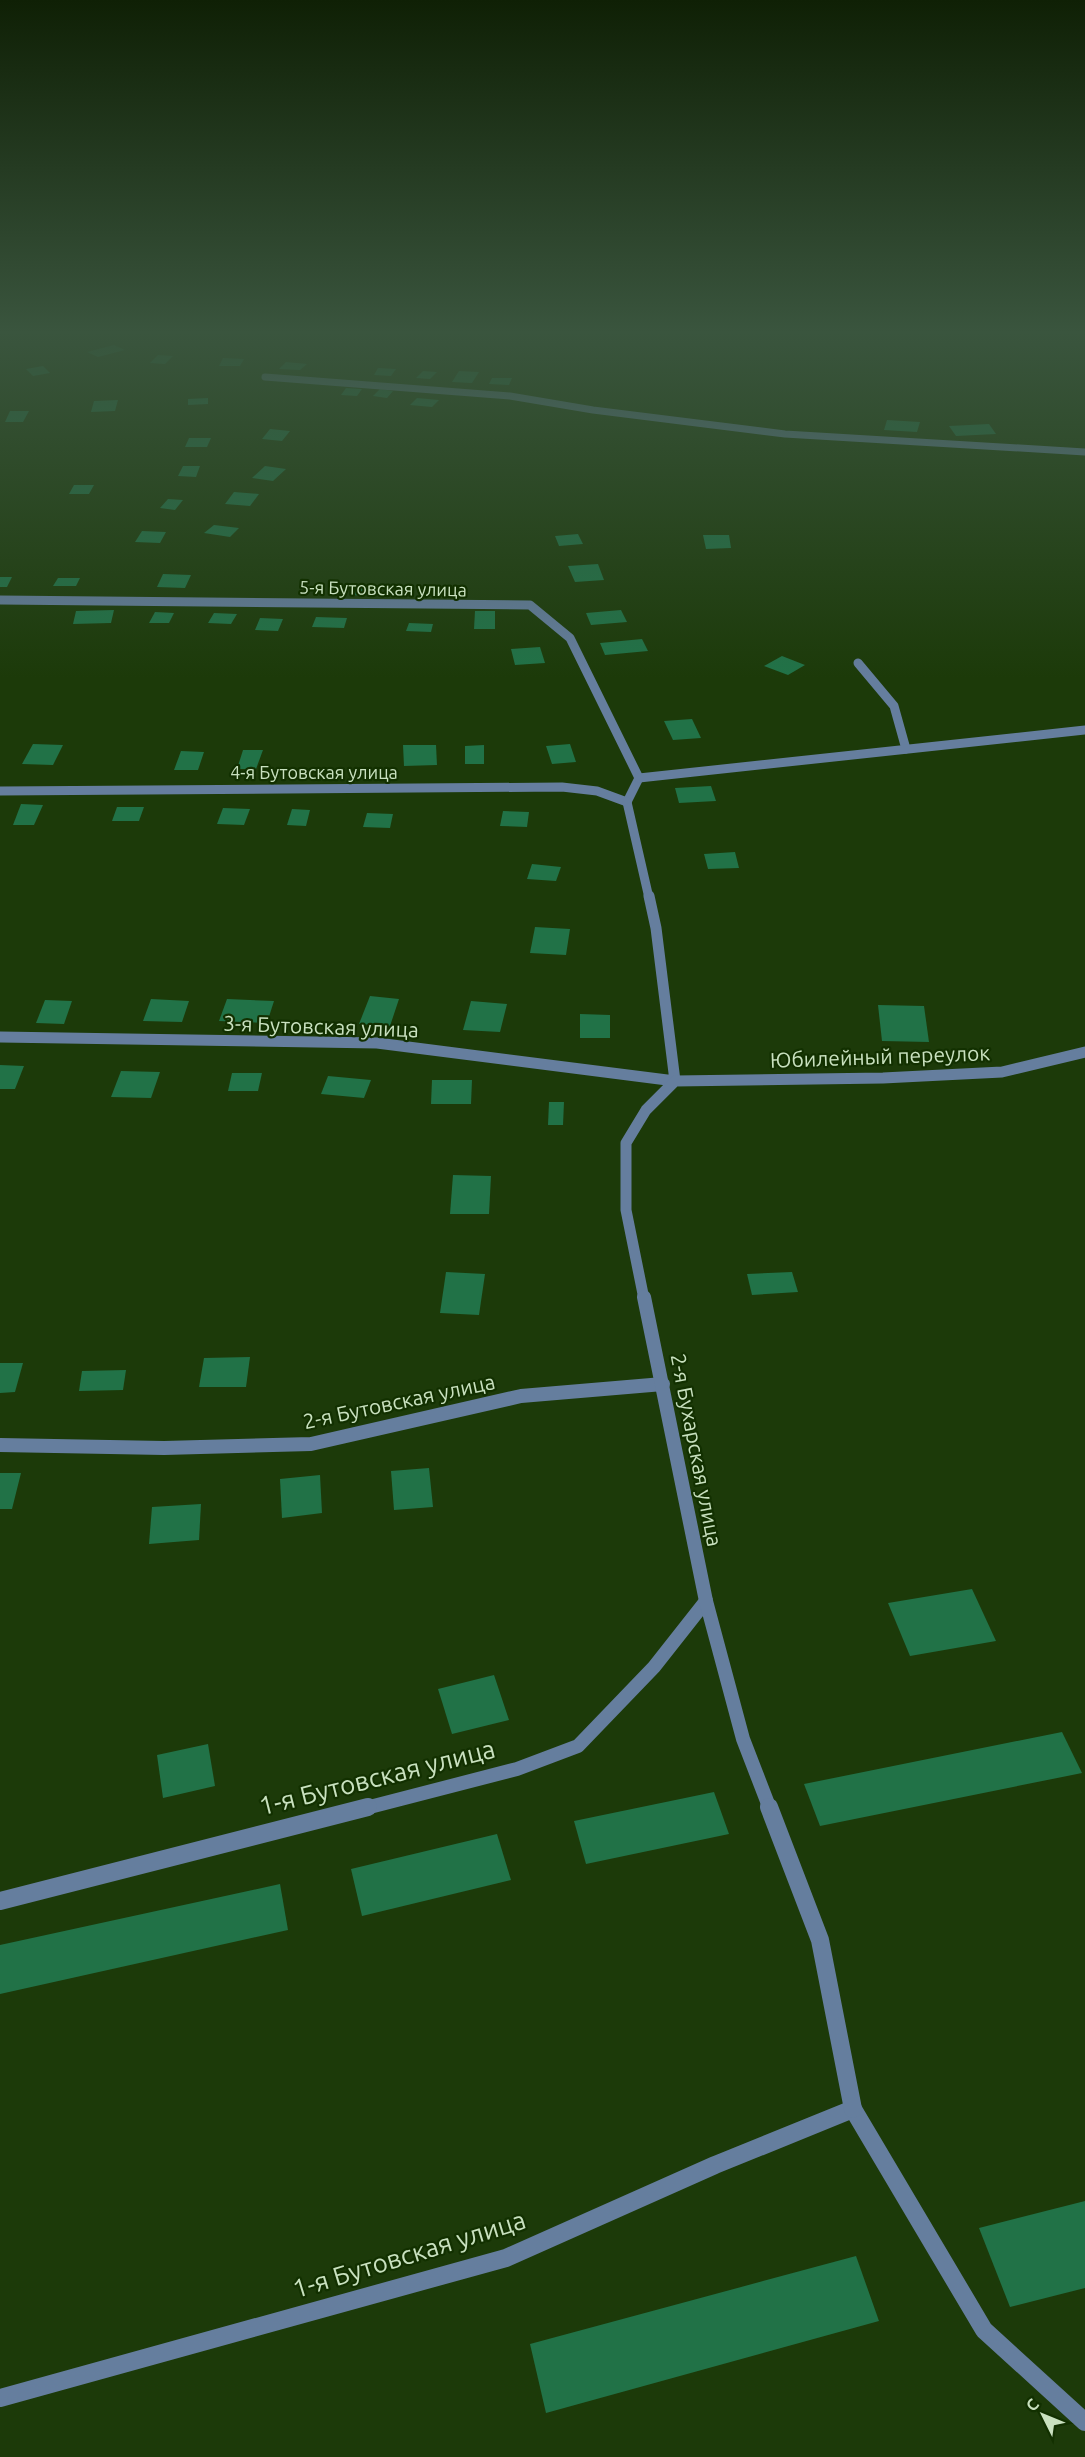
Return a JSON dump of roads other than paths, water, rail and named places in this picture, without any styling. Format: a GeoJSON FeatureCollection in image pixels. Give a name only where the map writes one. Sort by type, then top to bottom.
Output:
{"type":"FeatureCollection","features":[{"type":"Feature","properties":{"kind":"street"},"geometry":{"type":"LineString","coordinates":[[1029,449],[1085,452]]}},
{"type":"Feature","properties":{"kind":"street","name":"5-я Бутовская улица"},"geometry":{"type":"LineString","coordinates":[[0,600],[530,605],[570,638],[639,778]]}},
{"type":"Feature","properties":{"kind":"street"},"geometry":{"type":"LineString","coordinates":[[858,663],[894,706],[906,749]]}},
{"type":"Feature","properties":{"kind":"street"},"geometry":{"type":"LineString","coordinates":[[675,1081],[656,928],[627,802],[639,778],[1085,730]]}},
{"type":"Feature","properties":{"kind":"street","name":"4-я Бутовская улица"},"geometry":{"type":"LineString","coordinates":[[0,791],[562,786],[597,790],[627,802]]}},
{"type":"Feature","properties":{"kind":"street","name":"3-я Бутовская улица"},"geometry":{"type":"LineString","coordinates":[[0,1037],[377,1043],[675,1081]]}},
{"type":"Feature","properties":{"kind":"street","name":"Юбилейный переулок"},"geometry":{"type":"LineString","coordinates":[[675,1081],[883,1078],[1002,1072],[1085,1052]]}},
{"type":"Feature","properties":{"kind":"street","name":"2-я Бухарская улица"},"geometry":{"type":"LineString","coordinates":[[675,1081],[646,1110],[626,1143],[626,1210],[706,1601],[743,1739],[820,1940],[853,2109],[984,2330],[1085,2422]]}},
{"type":"Feature","properties":{"kind":"street","name":"2-я Бутовская улица"},"geometry":{"type":"LineString","coordinates":[[0,1445],[164,1448],[311,1444],[521,1396],[663,1384]]}},
{"type":"Feature","properties":{"kind":"street","name":"1-я Бутовская улица"},"geometry":{"type":"LineString","coordinates":[[0,1901],[517,1769],[578,1746],[654,1667],[706,1601]]}},
{"type":"Feature","properties":{"kind":"street","name":"1-я Бутовская улица"},"geometry":{"type":"LineString","coordinates":[[0,2398],[506,2258],[715,2165],[853,2109]]}}]}
